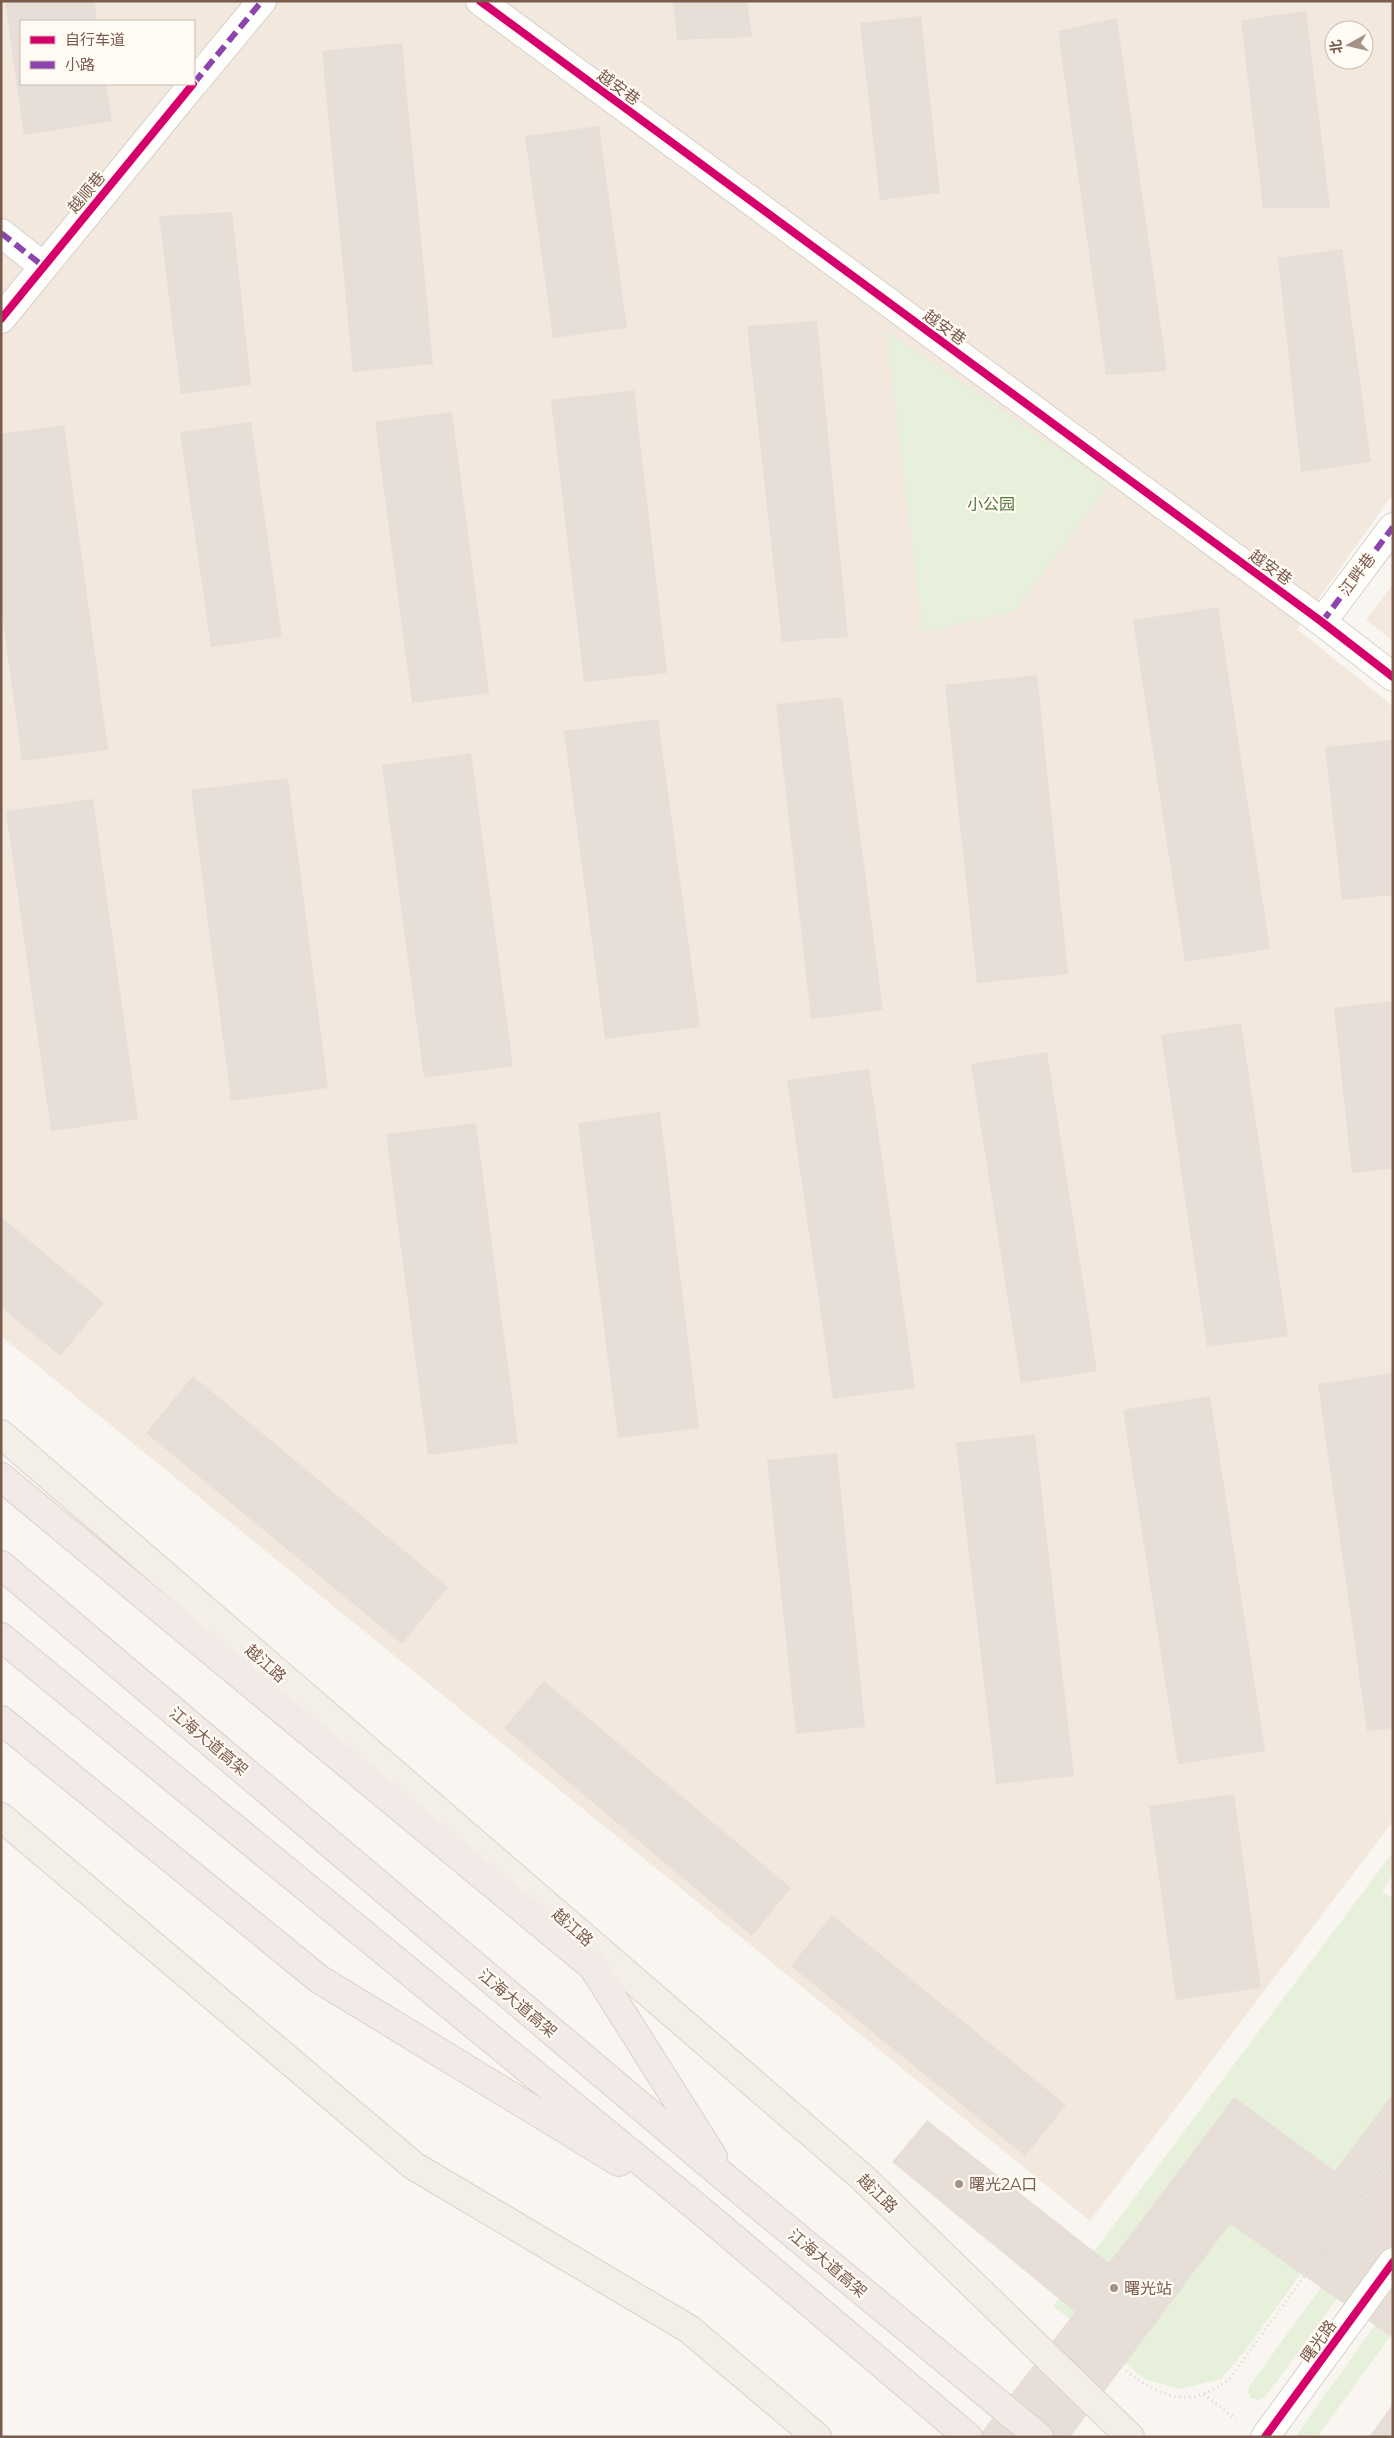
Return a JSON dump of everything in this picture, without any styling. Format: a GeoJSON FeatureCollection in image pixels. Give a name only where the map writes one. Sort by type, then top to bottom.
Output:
{"type":"FeatureCollection","features":[{"type":"Feature","properties":{"kind":"highway"},"geometry":{"type":"LineString","coordinates":[[1,1477],[593,1967],[728,2180]]}},
{"type":"Feature","properties":{"kind":"highway","name":"江海大道高架"},"geometry":{"type":"LineString","coordinates":[[1,1565],[728,2180],[1039,2437]]}},
{"type":"Feature","properties":{"kind":"highway"},"geometry":{"type":"LineString","coordinates":[[1,1637],[705,2214],[968,2437]]}},
{"type":"Feature","properties":{"kind":"highway"},"geometry":{"type":"LineString","coordinates":[[1,1720],[319,1979],[705,2214]]}},
{"type":"Feature","properties":{"kind":"main road","name":"越江路"},"geometry":{"type":"LineString","coordinates":[[1,1434],[862,2177],[1130,2437]]}},
{"type":"Feature","properties":{"kind":"main road"},"geometry":{"type":"LineString","coordinates":[[1,1817],[414,2166],[689,2329],[817,2437]]}},
{"type":"Feature","properties":{"kind":"street","name":"越顺巷"},"geometry":{"type":"LineString","coordinates":[[195,83],[262,1]]}},
{"type":"Feature","properties":{"kind":"street","name":"越安巷"},"geometry":{"type":"LineString","coordinates":[[480,1],[1322,622],[1393,677]]}},
{"type":"Feature","properties":{"kind":"street","name":"越顺巷"},"geometry":{"type":"LineString","coordinates":[[1,319],[193,85]]}},
{"type":"Feature","properties":{"kind":"street"},"geometry":{"type":"LineString","coordinates":[[1,233],[43,266]]}},
{"type":"Feature","properties":{"kind":"street","name":"江畔巷"},"geometry":{"type":"LineString","coordinates":[[1322,622],[1393,527]]}},
{"type":"Feature","properties":{"kind":"street","name":"曙光路"},"geometry":{"type":"LineString","coordinates":[[1265,2437],[1393,2262]]}},
{"type":"Feature","properties":{"kind":"path"},"geometry":{"type":"LineString","coordinates":[[1126,2371],[1159,2394],[1177,2398],[1203,2394],[1219,2387],[1230,2378],[1393,2155]]}},
{"type":"Feature","properties":{"kind":"path"},"geometry":{"type":"LineString","coordinates":[[1203,2394],[1238,2421]]}},
{"type":"Feature","properties":{"kind":"shaded area"},"geometry":{"type":"Polygon","coordinates":[[[1,1],[1393,1],[1393,494],[1297,629],[1393,706],[1393,1821],[1090,2221],[1,1336],[1,1]]]}},
{"type":"Feature","properties":{"kind":"shaded area"},"geometry":{"type":"Polygon","coordinates":[[[1393,584],[1393,641],[1366,620],[1393,584]]]}},
{"type":"Feature","properties":{"kind":"green space","name":"小公园"},"geometry":{"type":"Polygon","coordinates":[[[886,331],[1109,484],[1014,612],[923,632],[886,331]]]}},
{"type":"Feature","properties":{"kind":"green space"},"geometry":{"type":"Polygon","coordinates":[[[1393,1852],[1393,1875],[1382,1891],[1393,1899],[1393,2146],[1247,2348],[1221,2379],[1180,2389],[1145,2379],[1053,2306],[1393,1852]]]}},
{"type":"Feature","properties":{"kind":"green space"},"geometry":{"type":"Polygon","coordinates":[[[1393,2189],[1393,2222],[1265,2397],[1258,2400],[1251,2398],[1248,2392],[1250,2385],[1393,2189]]]}},
{"type":"Feature","properties":{"kind":"green space"},"geometry":{"type":"Polygon","coordinates":[[[1393,2300],[1393,2333],[1317,2437],[1295,2437],[1393,2300]]]}},
{"type":"Feature","properties":{"kind":"building"},"geometry":{"type":"Polygon","coordinates":[[[5,1],[94,1],[97,20],[20,20],[20,85],[106,85],[112,121],[24,135],[5,1]]]}},
{"type":"Feature","properties":{"kind":"building"},"geometry":{"type":"Polygon","coordinates":[[[673,1],[747,1],[752,37],[677,40],[673,1]]]}},
{"type":"Feature","properties":{"kind":"building"},"geometry":{"type":"Polygon","coordinates":[[[1306,11],[1330,208],[1263,208],[1241,20],[1306,11]]]}},
{"type":"Feature","properties":{"kind":"building"},"geometry":{"type":"Polygon","coordinates":[[[921,16],[940,193],[880,200],[860,23],[921,16]]]}},
{"type":"Feature","properties":{"kind":"building"},"geometry":{"type":"Polygon","coordinates":[[[1117,18],[1167,371],[1106,375],[1058,31],[1117,18]]]}},
{"type":"Feature","properties":{"kind":"building"},"geometry":{"type":"Polygon","coordinates":[[[402,43],[433,364],[353,372],[322,51],[402,43]]]}},
{"type":"Feature","properties":{"kind":"building"},"geometry":{"type":"Polygon","coordinates":[[[599,126],[627,328],[553,338],[525,136],[599,126]]]}},
{"type":"Feature","properties":{"kind":"building"},"geometry":{"type":"Polygon","coordinates":[[[232,212],[251,385],[181,394],[159,216],[232,212]]]}},
{"type":"Feature","properties":{"kind":"building"},"geometry":{"type":"Polygon","coordinates":[[[1342,249],[1371,462],[1301,472],[1278,258],[1342,249]]]}},
{"type":"Feature","properties":{"kind":"building"},"geometry":{"type":"Polygon","coordinates":[[[817,321],[848,637],[782,642],[747,326],[817,321]]]}},
{"type":"Feature","properties":{"kind":"building"},"geometry":{"type":"Polygon","coordinates":[[[634,390],[667,673],[584,682],[551,400],[634,390]]]}},
{"type":"Feature","properties":{"kind":"building"},"geometry":{"type":"Polygon","coordinates":[[[452,412],[489,693],[412,703],[375,422],[452,412]]]}},
{"type":"Feature","properties":{"kind":"building"},"geometry":{"type":"Polygon","coordinates":[[[251,422],[282,637],[211,647],[180,432],[251,422]]]}},
{"type":"Feature","properties":{"kind":"building"},"geometry":{"type":"Polygon","coordinates":[[[64,425],[108,750],[22,761],[1,606],[1,434],[64,425]]]}},
{"type":"Feature","properties":{"kind":"building"},"geometry":{"type":"Polygon","coordinates":[[[1218,607],[1270,949],[1185,962],[1133,620],[1218,607]]]}},
{"type":"Feature","properties":{"kind":"building"},"geometry":{"type":"Polygon","coordinates":[[[1037,675],[1068,974],[977,983],[945,685],[1037,675]]]}},
{"type":"Feature","properties":{"kind":"building"},"geometry":{"type":"Polygon","coordinates":[[[842,697],[883,1010],[811,1019],[776,704],[842,697]]]}},
{"type":"Feature","properties":{"kind":"building"},"geometry":{"type":"Polygon","coordinates":[[[658,719],[700,1027],[605,1039],[564,731],[658,719]]]}},
{"type":"Feature","properties":{"kind":"building"},"geometry":{"type":"Polygon","coordinates":[[[1393,740],[1393,895],[1342,900],[1325,747],[1393,740]]]}},
{"type":"Feature","properties":{"kind":"building"},"geometry":{"type":"Polygon","coordinates":[[[471,753],[513,1066],[424,1078],[382,765],[471,753]]]}},
{"type":"Feature","properties":{"kind":"building"},"geometry":{"type":"Polygon","coordinates":[[[288,778],[328,1088],[231,1101],[191,790],[288,778]]]}},
{"type":"Feature","properties":{"kind":"building"},"geometry":{"type":"Polygon","coordinates":[[[93,799],[138,1119],[51,1131],[6,811],[93,799]]]}},
{"type":"Feature","properties":{"kind":"building"},"geometry":{"type":"Polygon","coordinates":[[[1393,1001],[1393,1168],[1352,1173],[1334,1008],[1393,1001]]]}},
{"type":"Feature","properties":{"kind":"building"},"geometry":{"type":"Polygon","coordinates":[[[1241,1023],[1288,1336],[1207,1347],[1161,1035],[1241,1023]]]}},
{"type":"Feature","properties":{"kind":"building"},"geometry":{"type":"Polygon","coordinates":[[[1047,1052],[1097,1371],[1021,1383],[971,1064],[1047,1052]]]}},
{"type":"Feature","properties":{"kind":"building"},"geometry":{"type":"Polygon","coordinates":[[[869,1069],[915,1388],[833,1399],[787,1080],[869,1069]]]}},
{"type":"Feature","properties":{"kind":"building"},"geometry":{"type":"Polygon","coordinates":[[[660,1112],[699,1428],[618,1438],[578,1123],[660,1112]]]}},
{"type":"Feature","properties":{"kind":"building"},"geometry":{"type":"Polygon","coordinates":[[[476,1123],[518,1443],[428,1455],[386,1134],[476,1123]]]}},
{"type":"Feature","properties":{"kind":"building"},"geometry":{"type":"Polygon","coordinates":[[[1,1217],[104,1303],[60,1356],[1,1307],[1,1217]]]}},
{"type":"Feature","properties":{"kind":"building"},"geometry":{"type":"Polygon","coordinates":[[[1393,1373],[1393,1728],[1367,1731],[1318,1384],[1393,1373]]]}},
{"type":"Feature","properties":{"kind":"building"},"geometry":{"type":"Polygon","coordinates":[[[193,1376],[448,1587],[402,1644],[146,1433],[193,1376]]]}},
{"type":"Feature","properties":{"kind":"building"},"geometry":{"type":"Polygon","coordinates":[[[1210,1396],[1265,1751],[1178,1764],[1123,1410],[1210,1396]]]}},
{"type":"Feature","properties":{"kind":"building"},"geometry":{"type":"Polygon","coordinates":[[[1035,1434],[1074,1776],[996,1784],[956,1443],[1035,1434]]]}},
{"type":"Feature","properties":{"kind":"building"},"geometry":{"type":"Polygon","coordinates":[[[837,1453],[865,1727],[796,1734],[767,1460],[837,1453]]]}},
{"type":"Feature","properties":{"kind":"building"},"geometry":{"type":"Polygon","coordinates":[[[544,1681],[791,1888],[752,1936],[504,1728],[544,1681]]]}},
{"type":"Feature","properties":{"kind":"building"},"geometry":{"type":"Polygon","coordinates":[[[1234,1794],[1261,1988],[1176,2000],[1149,1806],[1234,1794]]]}},
{"type":"Feature","properties":{"kind":"building"},"geometry":{"type":"Polygon","coordinates":[[[832,1915],[1066,2105],[1025,2156],[791,1966],[832,1915]]]}},
{"type":"Feature","properties":{"kind":"building","name":"曙光站"},"geometry":{"type":"Polygon","coordinates":[[[1393,2094],[1393,2338],[1230,2224],[1070,2437],[978,2437],[1075,2312],[892,2162],[927,2120],[1109,2263],[1234,2097],[1335,2171],[1393,2094]]]}},
{"type":"Feature","properties":{"kind":"building"},"geometry":{"type":"Polygon","coordinates":[[[1393,2404],[1393,2437],[1369,2437],[1393,2404]]]}},
{"type":"Feature","properties":{"kind":"marked path"},"geometry":{"type":"LineString","coordinates":[[195,82],[262,1]]}},
{"type":"Feature","properties":{"kind":"marked path"},"geometry":{"type":"LineString","coordinates":[[1,233],[43,266]]}},
{"type":"Feature","properties":{"kind":"marked path"},"geometry":{"type":"LineString","coordinates":[[1322,622],[1393,527]]}},
{"type":"Feature","properties":{"kind":"cycle path"},"geometry":{"type":"LineString","coordinates":[[480,1],[1322,622],[1393,677]]}},
{"type":"Feature","properties":{"kind":"cycle path"},"geometry":{"type":"LineString","coordinates":[[1,319],[192,85]]}},
{"type":"Feature","properties":{"kind":"cycle path"},"geometry":{"type":"LineString","coordinates":[[1265,2437],[1393,2262]]}},
{"type":"Feature","properties":{"kind":"place","name":"曙光2A口"},"geometry":{"type":"Point","coordinates":[959,2184]}},
{"type":"Feature","properties":{"kind":"place","name":"曙光站"},"geometry":{"type":"Point","coordinates":[1114,2288]}}]}
